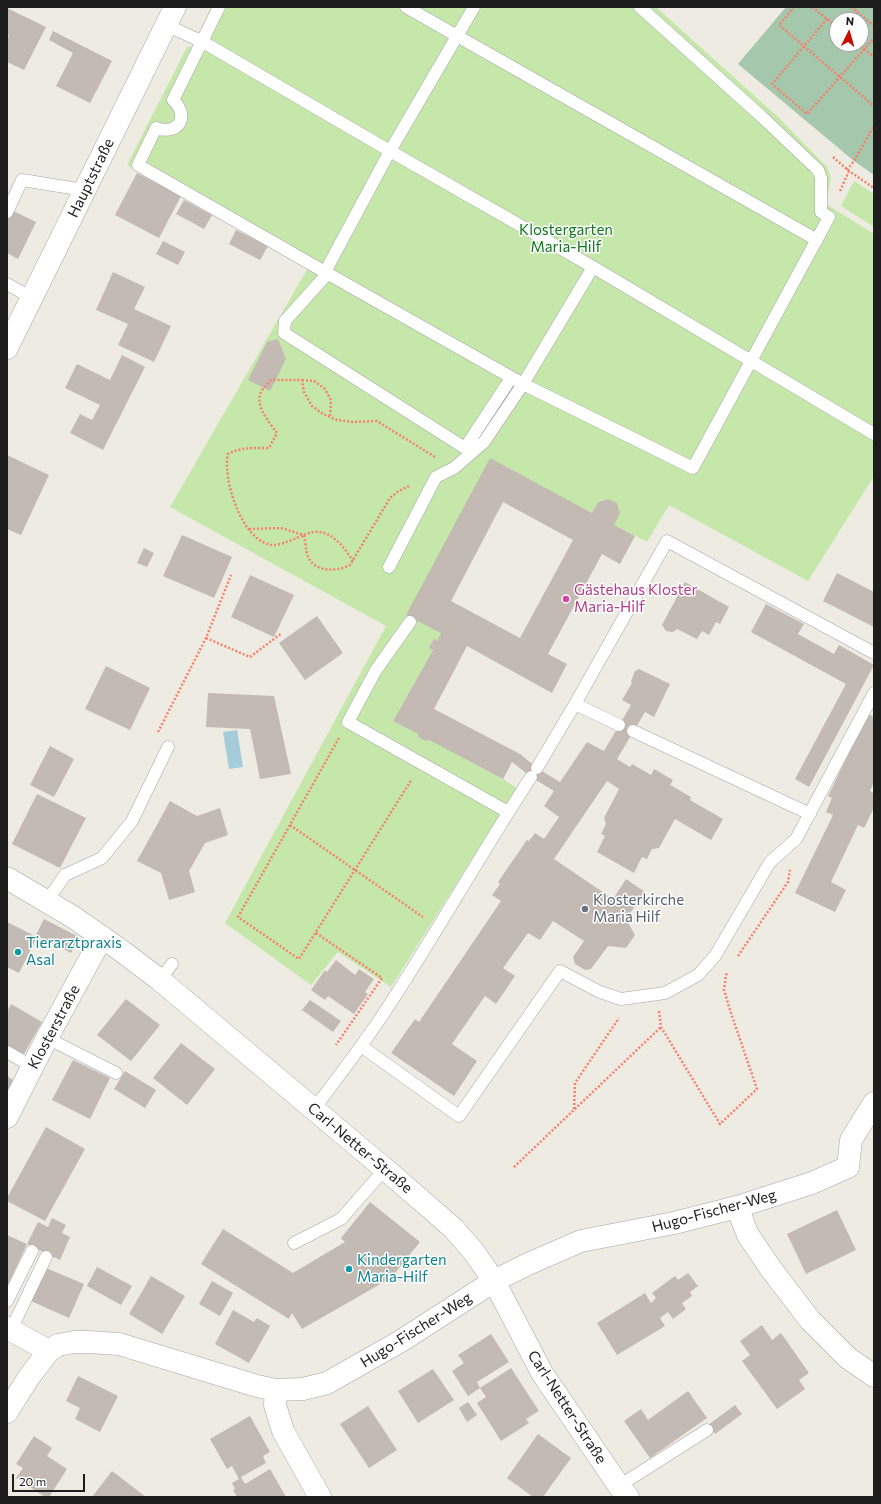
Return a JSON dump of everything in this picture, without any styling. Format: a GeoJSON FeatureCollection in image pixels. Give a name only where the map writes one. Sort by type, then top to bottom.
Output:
{"type":"FeatureCollection","features":[{"type":"Feature","properties":{"kind":"street","name":"Hauptstraße"},"geometry":{"type":"LineString","coordinates":[[7,348],[172,12]]}},
{"type":"Feature","properties":{"kind":"street","name":"Carl-Netter-Straße"},"geometry":{"type":"LineString","coordinates":[[7,878],[48,901],[102,937],[166,972],[314,1109],[453,1228],[474,1252],[494,1281],[542,1373],[623,1492]]}},
{"type":"Feature","properties":{"kind":"street","name":"Klosterstraße"},"geometry":{"type":"LineString","coordinates":[[7,1117],[47,1038],[102,937]]}},
{"type":"Feature","properties":{"kind":"street","name":"Hugo-Fischer-Weg"},"geometry":{"type":"LineString","coordinates":[[49,1350],[58,1345],[74,1342],[119,1344],[257,1386],[276,1390],[303,1389],[327,1383],[401,1341],[494,1281],[528,1264],[581,1241],[674,1223],[737,1207],[812,1183],[848,1167],[851,1140],[874,1103]]}},
{"type":"Feature","properties":{"kind":"street"},"geometry":{"type":"LineString","coordinates":[[737,1207],[748,1235],[771,1269],[810,1320],[848,1358],[874,1376]]}},
{"type":"Feature","properties":{"kind":"street"},"geometry":{"type":"LineString","coordinates":[[7,1412],[29,1377],[49,1350],[9,1329]]}},
{"type":"Feature","properties":{"kind":"street"},"geometry":{"type":"LineString","coordinates":[[276,1390],[275,1405],[282,1430],[320,1497]]}},
{"type":"Feature","properties":{"kind":"lane"},"geometry":{"type":"LineString","coordinates":[[219,7],[203,42],[172,100],[178,106],[181,114],[180,123],[176,128],[169,131],[156,128],[138,165],[511,378],[693,468],[817,240],[831,211],[821,212],[822,178],[818,170],[762,116],[640,7]]}},
{"type":"Feature","properties":{"kind":"lane"},"geometry":{"type":"LineString","coordinates":[[406,7],[817,240]]}},
{"type":"Feature","properties":{"kind":"lane"},"geometry":{"type":"LineString","coordinates":[[474,7],[390,152],[327,273],[285,320],[284,333],[464,448],[511,378]]}},
{"type":"Feature","properties":{"kind":"lane"},"geometry":{"type":"LineString","coordinates":[[172,12],[203,42],[390,152],[593,267],[874,434]]}},
{"type":"Feature","properties":{"kind":"lane"},"geometry":{"type":"LineString","coordinates":[[7,212],[22,180],[84,190]]}},
{"type":"Feature","properties":{"kind":"lane"},"geometry":{"type":"LineString","coordinates":[[389,567],[436,477],[454,468],[484,442],[523,384],[593,267]]}},
{"type":"Feature","properties":{"kind":"lane"},"geometry":{"type":"LineString","coordinates":[[7,284],[32,298]]}},
{"type":"Feature","properties":{"kind":"lane"},"geometry":{"type":"LineString","coordinates":[[314,1109],[383,1015],[438,928],[534,772],[667,541],[874,653]]}},
{"type":"Feature","properties":{"kind":"lane"},"geometry":{"type":"LineString","coordinates":[[410,622],[376,670],[348,722],[508,812]]}},
{"type":"Feature","properties":{"kind":"lane"},"geometry":{"type":"LineString","coordinates":[[361,1046],[459,1116],[560,971],[600,992],[621,999],[665,993],[698,975],[715,956],[770,862],[796,838],[874,693]]}},
{"type":"Feature","properties":{"kind":"lane"},"geometry":{"type":"LineString","coordinates":[[574,704],[619,725]]}},
{"type":"Feature","properties":{"kind":"lane"},"geometry":{"type":"LineString","coordinates":[[633,731],[810,814]]}},
{"type":"Feature","properties":{"kind":"lane"},"geometry":{"type":"LineString","coordinates":[[48,901],[65,875],[102,858],[132,821],[168,748]]}},
{"type":"Feature","properties":{"kind":"lane"},"geometry":{"type":"LineString","coordinates":[[47,1038],[116,1073]]}},
{"type":"Feature","properties":{"kind":"lane"},"geometry":{"type":"LineString","coordinates":[[7,1052],[33,1067]]}},
{"type":"Feature","properties":{"kind":"lane"},"geometry":{"type":"LineString","coordinates":[[294,1243],[341,1219],[385,1169]]}},
{"type":"Feature","properties":{"kind":"lane"},"geometry":{"type":"LineString","coordinates":[[7,1302],[32,1251]]}},
{"type":"Feature","properties":{"kind":"lane"},"geometry":{"type":"LineString","coordinates":[[9,1329],[46,1258]]}},
{"type":"Feature","properties":{"kind":"lane"},"geometry":{"type":"LineString","coordinates":[[623,1492],[707,1430]]}},
{"type":"Feature","properties":{"kind":"path"},"geometry":{"type":"LineString","coordinates":[[794,7],[779,25],[874,106]]}},
{"type":"Feature","properties":{"kind":"path"},"geometry":{"type":"LineString","coordinates":[[812,7],[827,19],[772,84],[808,114],[862,52]]}},
{"type":"Feature","properties":{"kind":"path"},"geometry":{"type":"LineString","coordinates":[[851,7],[874,26]]}},
{"type":"Feature","properties":{"kind":"path"},"geometry":{"type":"LineString","coordinates":[[855,11],[858,7]]}},
{"type":"Feature","properties":{"kind":"path"},"geometry":{"type":"LineString","coordinates":[[847,170],[854,161],[874,126]]}},
{"type":"Feature","properties":{"kind":"path"},"geometry":{"type":"LineString","coordinates":[[330,417],[331,400],[325,389],[314,381],[271,380],[262,391],[259,399],[267,420],[277,433],[269,448],[245,448],[228,454],[226,461],[228,479],[231,494],[239,513],[253,535],[263,542],[275,544],[318,531],[334,538],[344,548],[353,561]]}},
{"type":"Feature","properties":{"kind":"path"},"geometry":{"type":"LineString","coordinates":[[302,380],[304,392],[312,406],[323,414],[337,420],[353,422],[377,421],[454,468]]}},
{"type":"Feature","properties":{"kind":"path"},"geometry":{"type":"LineString","coordinates":[[304,535],[308,555],[312,562],[320,568],[330,570],[343,569],[350,565],[353,561],[390,498],[397,492],[414,484],[436,477]]}},
{"type":"Feature","properties":{"kind":"path"},"geometry":{"type":"LineString","coordinates":[[249,529],[281,528],[304,535]]}},
{"type":"Feature","properties":{"kind":"path"},"geometry":{"type":"LineString","coordinates":[[155,736],[206,638],[231,575]]}},
{"type":"Feature","properties":{"kind":"path"},"geometry":{"type":"LineString","coordinates":[[206,638],[250,657],[282,634]]}},
{"type":"Feature","properties":{"kind":"path"},"geometry":{"type":"LineString","coordinates":[[348,722],[238,917],[299,959],[422,764]]}},
{"type":"Feature","properties":{"kind":"path"},"geometry":{"type":"LineString","coordinates":[[290,825],[438,928]]}},
{"type":"Feature","properties":{"kind":"path"},"geometry":{"type":"LineString","coordinates":[[735,962],[788,882],[796,838]]}},
{"type":"Feature","properties":{"kind":"path"},"geometry":{"type":"LineString","coordinates":[[316,933],[382,978],[336,1045]]}},
{"type":"Feature","properties":{"kind":"path"},"geometry":{"type":"LineString","coordinates":[[657,994],[661,1027],[720,1124],[757,1089],[724,990],[726,975],[730,968]]}},
{"type":"Feature","properties":{"kind":"path"},"geometry":{"type":"LineString","coordinates":[[574,1110],[575,1083],[632,998]]}},
{"type":"Feature","properties":{"kind":"path"},"geometry":{"type":"LineString","coordinates":[[514,1167],[661,1027]]}},
{"type":"Feature","properties":{"kind":"green space","name":"Klostergarten Maria-Hilf"},"geometry":{"type":"Polygon","coordinates":[[[211,7],[656,7],[778,117],[827,167],[831,178],[826,204],[874,234],[874,476],[808,581],[669,505],[647,542],[614,525],[608,499],[599,501],[592,513],[490,459],[441,633],[437,641],[433,639],[429,648],[433,650],[393,721],[418,734],[418,737],[426,741],[429,740],[517,788],[391,987],[338,952],[311,985],[225,923],[386,626],[170,507],[309,266],[127,165],[187,47],[193,46],[211,7]]]}},
{"type":"Feature","properties":{"kind":"green space"},"geometry":{"type":"Polygon","coordinates":[[[786,7],[874,7],[874,175],[854,161],[738,64],[786,7]]]}},
{"type":"Feature","properties":{"kind":"green space"},"geometry":{"type":"Polygon","coordinates":[[[854,181],[874,194],[874,227],[841,206],[854,181]]]}},
{"type":"Feature","properties":{"kind":"water"},"geometry":{"type":"Polygon","coordinates":[[[237,730],[243,767],[229,769],[223,732],[237,730]]]}},
{"type":"Feature","properties":{"kind":"building"},"geometry":{"type":"Polygon","coordinates":[[[7,8],[46,27],[24,70],[7,62],[7,40],[9,35],[7,34],[7,8]]]}},
{"type":"Feature","properties":{"kind":"building"},"geometry":{"type":"Polygon","coordinates":[[[53,31],[112,61],[90,103],[56,86],[73,53],[49,40],[53,31]]]}},
{"type":"Feature","properties":{"kind":"building"},"geometry":{"type":"Polygon","coordinates":[[[137,173],[181,196],[159,238],[115,215],[137,173]]]}},
{"type":"Feature","properties":{"kind":"building"},"geometry":{"type":"Polygon","coordinates":[[[184,200],[212,215],[204,229],[176,214],[184,200]]]}},
{"type":"Feature","properties":{"kind":"building"},"geometry":{"type":"Polygon","coordinates":[[[7,208],[36,222],[18,259],[7,253],[7,208]]]}},
{"type":"Feature","properties":{"kind":"building"},"geometry":{"type":"Polygon","coordinates":[[[236,230],[268,246],[260,260],[229,244],[236,230]]]}},
{"type":"Feature","properties":{"kind":"building"},"geometry":{"type":"Polygon","coordinates":[[[163,241],[185,252],[178,265],[156,254],[163,241]]]}},
{"type":"Feature","properties":{"kind":"building"},"geometry":{"type":"Polygon","coordinates":[[[113,272],[145,287],[134,309],[171,326],[154,362],[118,345],[128,324],[96,310],[113,272]]]}},
{"type":"Feature","properties":{"kind":"building"},"geometry":{"type":"Polygon","coordinates":[[[278,339],[286,359],[270,391],[248,380],[267,342],[278,339]]]}},
{"type":"Feature","properties":{"kind":"building"},"geometry":{"type":"Polygon","coordinates":[[[122,355],[145,367],[103,450],[70,433],[80,414],[92,420],[100,405],[65,388],[77,364],[110,380],[122,355]]]}},
{"type":"Feature","properties":{"kind":"building"},"geometry":{"type":"Polygon","coordinates":[[[7,455],[49,475],[21,535],[7,529],[7,455]]]}},
{"type":"Feature","properties":{"kind":"building"},"geometry":{"type":"Polygon","coordinates":[[[490,458],[592,513],[598,502],[608,499],[617,503],[620,513],[614,525],[635,536],[620,564],[602,554],[548,654],[567,664],[552,693],[467,646],[434,709],[520,754],[537,768],[560,782],[587,742],[604,751],[631,705],[622,700],[632,683],[631,681],[635,671],[639,669],[670,684],[654,717],[645,712],[617,759],[630,767],[632,764],[651,775],[654,769],[673,780],[670,785],[691,797],[690,800],[723,819],[711,840],[675,819],[659,848],[652,849],[647,859],[642,857],[634,873],[597,852],[605,836],[601,834],[606,824],[604,818],[619,789],[607,781],[554,859],[613,899],[626,879],[645,892],[626,919],[635,935],[626,948],[608,946],[591,969],[585,970],[575,964],[573,957],[584,941],[553,921],[540,940],[528,933],[503,968],[515,976],[496,1004],[485,996],[452,1044],[477,1061],[454,1096],[391,1053],[415,1019],[419,1022],[501,901],[492,895],[500,884],[498,882],[527,840],[529,841],[535,833],[544,839],[559,817],[544,806],[554,791],[531,777],[512,762],[503,779],[429,740],[426,741],[418,737],[418,734],[393,721],[433,650],[429,648],[434,638],[437,641],[441,633],[406,615],[490,458]],[[503,502],[451,601],[520,638],[573,540],[503,502]]]}},
{"type":"Feature","properties":{"kind":"building"},"geometry":{"type":"Polygon","coordinates":[[[182,535],[232,557],[214,598],[163,576],[182,535]]]}},
{"type":"Feature","properties":{"kind":"building"},"geometry":{"type":"Polygon","coordinates":[[[144,548],[154,553],[147,567],[137,563],[144,548]]]}},
{"type":"Feature","properties":{"kind":"building"},"geometry":{"type":"Polygon","coordinates":[[[837,573],[874,592],[874,627],[823,601],[837,573]]]}},
{"type":"Feature","properties":{"kind":"building"},"geometry":{"type":"Polygon","coordinates":[[[250,575],[294,595],[274,637],[231,617],[250,575]]]}},
{"type":"Feature","properties":{"kind":"building"},"geometry":{"type":"Polygon","coordinates":[[[685,582],[729,607],[720,624],[716,622],[709,635],[702,631],[697,639],[677,629],[672,632],[666,631],[662,625],[685,582]]]}},
{"type":"Feature","properties":{"kind":"building"},"geometry":{"type":"Polygon","coordinates":[[[766,604],[804,624],[798,634],[834,654],[839,645],[874,665],[809,787],[795,779],[846,684],[751,632],[766,604]]]}},
{"type":"Feature","properties":{"kind":"building"},"geometry":{"type":"Polygon","coordinates":[[[317,616],[343,653],[305,680],[279,643],[317,616]]]}},
{"type":"Feature","properties":{"kind":"building"},"geometry":{"type":"Polygon","coordinates":[[[106,666],[150,688],[130,730],[85,709],[106,666]]]}},
{"type":"Feature","properties":{"kind":"building"},"geometry":{"type":"Polygon","coordinates":[[[208,693],[274,696],[291,774],[260,779],[250,729],[206,727],[208,693]]]}},
{"type":"Feature","properties":{"kind":"building"},"geometry":{"type":"Polygon","coordinates":[[[868,714],[874,717],[874,782],[870,791],[874,793],[874,808],[864,828],[858,825],[831,882],[846,890],[835,912],[795,893],[833,815],[826,812],[832,798],[828,796],[868,714]]]}},
{"type":"Feature","properties":{"kind":"building"},"geometry":{"type":"Polygon","coordinates":[[[50,746],[74,759],[54,797],[30,785],[50,746]]]}},
{"type":"Feature","properties":{"kind":"building"},"geometry":{"type":"Polygon","coordinates":[[[37,794],[86,818],[60,868],[12,844],[37,794]]]}},
{"type":"Feature","properties":{"kind":"building"},"geometry":{"type":"Polygon","coordinates":[[[170,801],[197,816],[220,808],[228,835],[205,843],[189,871],[195,892],[169,900],[161,873],[137,861],[170,801]]]}},
{"type":"Feature","properties":{"kind":"building"},"geometry":{"type":"Polygon","coordinates":[[[44,919],[79,937],[71,953],[36,935],[44,919]]]}},
{"type":"Feature","properties":{"kind":"building","name":"Tierarztpraxis Asal"},"geometry":{"type":"Polygon","coordinates":[[[7,922],[37,937],[19,973],[7,967],[7,922]]]}},
{"type":"Feature","properties":{"kind":"building"},"geometry":{"type":"Polygon","coordinates":[[[336,960],[355,975],[359,969],[374,979],[365,992],[368,994],[354,1014],[328,996],[325,1000],[311,990],[325,970],[327,972],[336,960]]]}},
{"type":"Feature","properties":{"kind":"building"},"geometry":{"type":"Polygon","coordinates":[[[126,999],[160,1025],[131,1061],[97,1035],[126,999]]]}},
{"type":"Feature","properties":{"kind":"building"},"geometry":{"type":"Polygon","coordinates":[[[310,1000],[341,1021],[333,1032],[302,1010],[310,1000]]]}},
{"type":"Feature","properties":{"kind":"building"},"geometry":{"type":"Polygon","coordinates":[[[11,1004],[42,1022],[24,1054],[7,1045],[7,1012],[11,1004]]]}},
{"type":"Feature","properties":{"kind":"building"},"geometry":{"type":"Polygon","coordinates":[[[181,1043],[215,1069],[187,1105],[153,1078],[181,1043]]]}},
{"type":"Feature","properties":{"kind":"building"},"geometry":{"type":"Polygon","coordinates":[[[73,1060],[110,1078],[90,1119],[52,1100],[73,1060]]]}},
{"type":"Feature","properties":{"kind":"building"},"geometry":{"type":"Polygon","coordinates":[[[125,1071],[156,1090],[145,1108],[114,1089],[125,1071]]]}},
{"type":"Feature","properties":{"kind":"building"},"geometry":{"type":"Polygon","coordinates":[[[7,1076],[13,1080],[7,1091],[7,1076]]]}},
{"type":"Feature","properties":{"kind":"building"},"geometry":{"type":"Polygon","coordinates":[[[46,1127],[85,1149],[45,1221],[7,1201],[7,1198],[46,1127]]]}},
{"type":"Feature","properties":{"kind":"building","name":"Kindergarten Maria-Hilf"},"geometry":{"type":"Polygon","coordinates":[[[370,1202],[420,1242],[391,1278],[302,1329],[292,1313],[289,1319],[201,1264],[223,1229],[293,1273],[345,1242],[341,1238],[370,1202]]]}},
{"type":"Feature","properties":{"kind":"building"},"geometry":{"type":"Polygon","coordinates":[[[837,1210],[856,1250],[806,1274],[787,1234],[837,1210]]]}},
{"type":"Feature","properties":{"kind":"building"},"geometry":{"type":"Polygon","coordinates":[[[52,1218],[66,1225],[62,1233],[70,1237],[60,1260],[27,1244],[38,1222],[48,1227],[52,1218]]]}},
{"type":"Feature","properties":{"kind":"building"},"geometry":{"type":"Polygon","coordinates":[[[7,1235],[27,1244],[7,1287],[7,1235]]]}},
{"type":"Feature","properties":{"kind":"building"},"geometry":{"type":"Polygon","coordinates":[[[97,1267],[132,1286],[121,1305],[87,1286],[97,1267]]]}},
{"type":"Feature","properties":{"kind":"building"},"geometry":{"type":"Polygon","coordinates":[[[46,1268],[84,1284],[69,1318],[31,1301],[46,1268]]]}},
{"type":"Feature","properties":{"kind":"building"},"geometry":{"type":"Polygon","coordinates":[[[688,1273],[698,1286],[690,1292],[692,1296],[682,1303],[686,1309],[673,1319],[668,1312],[660,1318],[665,1326],[617,1355],[597,1323],[645,1293],[651,1303],[656,1298],[652,1293],[675,1276],[678,1280],[688,1273]]]}},
{"type":"Feature","properties":{"kind":"building"},"geometry":{"type":"Polygon","coordinates":[[[151,1276],[185,1296],[162,1334],[129,1314],[151,1276]]]}},
{"type":"Feature","properties":{"kind":"building"},"geometry":{"type":"Polygon","coordinates":[[[212,1281],[233,1293],[220,1316],[199,1304],[212,1281]]]}},
{"type":"Feature","properties":{"kind":"building"},"geometry":{"type":"Polygon","coordinates":[[[233,1310],[254,1322],[257,1318],[270,1326],[249,1363],[215,1344],[233,1310]]]}},
{"type":"Feature","properties":{"kind":"building"},"geometry":{"type":"Polygon","coordinates":[[[762,1325],[772,1340],[781,1333],[809,1373],[799,1380],[805,1389],[777,1409],[742,1361],[750,1355],[740,1341],[762,1325]]]}},
{"type":"Feature","properties":{"kind":"building"},"geometry":{"type":"Polygon","coordinates":[[[491,1334],[509,1362],[477,1382],[480,1388],[468,1396],[452,1371],[464,1363],[458,1355],[491,1334]]]}},
{"type":"Feature","properties":{"kind":"building"},"geometry":{"type":"Polygon","coordinates":[[[511,1368],[539,1411],[526,1419],[529,1423],[501,1441],[477,1403],[486,1397],[480,1388],[511,1368]]]}},
{"type":"Feature","properties":{"kind":"building"},"geometry":{"type":"Polygon","coordinates":[[[433,1369],[454,1400],[418,1423],[398,1391],[433,1369]]]}},
{"type":"Feature","properties":{"kind":"building"},"geometry":{"type":"Polygon","coordinates":[[[78,1376],[118,1396],[100,1432],[75,1419],[80,1408],[66,1401],[78,1376]]]}},
{"type":"Feature","properties":{"kind":"building"},"geometry":{"type":"Polygon","coordinates":[[[688,1391],[707,1418],[650,1458],[624,1421],[641,1409],[648,1420],[688,1391]]]}},
{"type":"Feature","properties":{"kind":"building"},"geometry":{"type":"Polygon","coordinates":[[[468,1402],[477,1415],[467,1422],[459,1408],[468,1402]]]}},
{"type":"Feature","properties":{"kind":"building"},"geometry":{"type":"Polygon","coordinates":[[[735,1405],[742,1414],[715,1434],[708,1425],[735,1405]]]}},
{"type":"Feature","properties":{"kind":"building"},"geometry":{"type":"Polygon","coordinates":[[[368,1406],[397,1450],[369,1468],[340,1424],[368,1406]]]}},
{"type":"Feature","properties":{"kind":"building"},"geometry":{"type":"Polygon","coordinates":[[[250,1416],[270,1452],[263,1456],[266,1463],[241,1477],[245,1484],[270,1469],[286,1497],[237,1497],[233,1490],[235,1489],[232,1483],[239,1479],[232,1466],[227,1469],[210,1439],[250,1416]]]}},
{"type":"Feature","properties":{"kind":"building"},"geometry":{"type":"Polygon","coordinates":[[[538,1434],[571,1458],[543,1497],[533,1497],[507,1478],[538,1434]]]}},
{"type":"Feature","properties":{"kind":"building"},"geometry":{"type":"Polygon","coordinates":[[[34,1436],[52,1448],[47,1456],[67,1469],[49,1497],[45,1497],[16,1478],[23,1468],[16,1464],[34,1436]]]}},
{"type":"Feature","properties":{"kind":"building"},"geometry":{"type":"Polygon","coordinates":[[[112,1471],[146,1497],[92,1497],[112,1471]]]}},
{"type":"Feature","properties":{"kind":"place","name":"Gästehaus Kloster Maria-Hilf"},"geometry":{"type":"Point","coordinates":[566,599]}},
{"type":"Feature","properties":{"kind":"place","name":"Klosterkirche Maria Hilf"},"geometry":{"type":"Point","coordinates":[585,909]}},
{"type":"Feature","properties":{"kind":"place","name":"Tierarztpraxis Asal"},"geometry":{"type":"Point","coordinates":[18,952]}},
{"type":"Feature","properties":{"kind":"place","name":"Kindergarten Maria-Hilf"},"geometry":{"type":"Point","coordinates":[349,1269]}}]}
